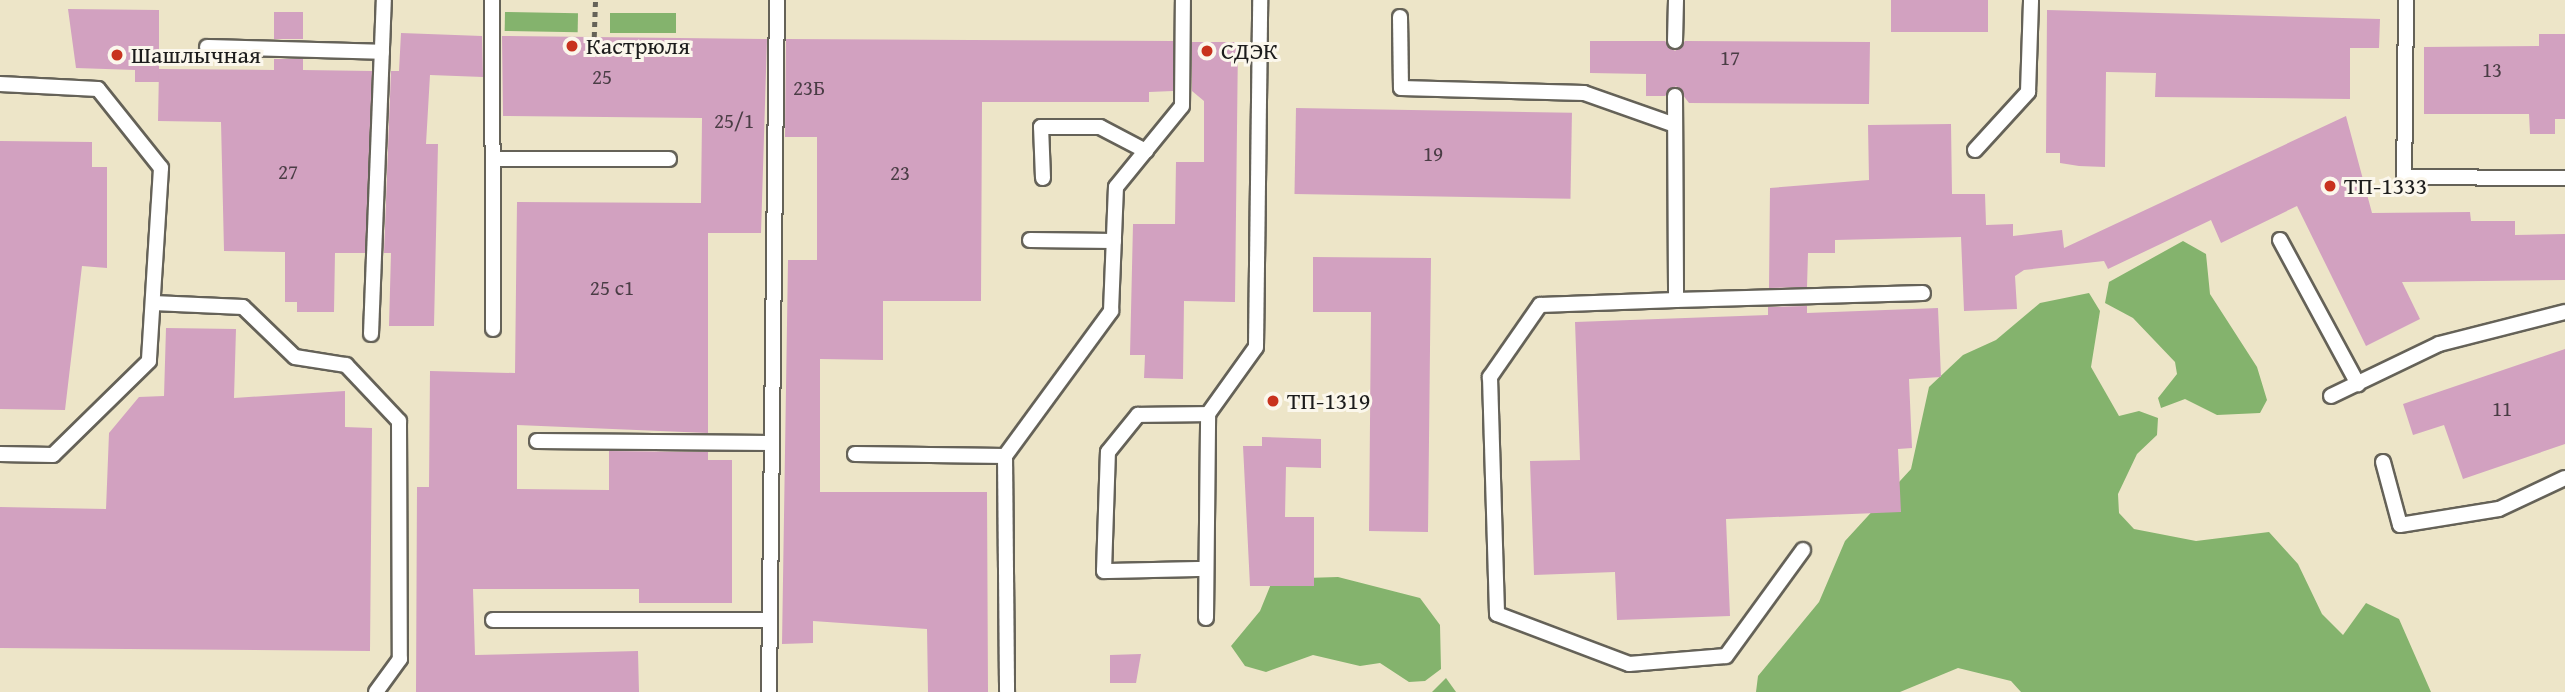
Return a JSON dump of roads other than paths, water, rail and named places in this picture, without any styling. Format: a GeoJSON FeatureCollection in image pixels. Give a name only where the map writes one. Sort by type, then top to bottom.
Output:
{"type":"FeatureCollection","features":[{"type":"Feature","properties":{"kind":"lane"},"geometry":{"type":"LineString","coordinates":[[370,334],[384,0]]}},
{"type":"Feature","properties":{"kind":"lane"},"geometry":{"type":"LineString","coordinates":[[492,0],[493,329]]}},
{"type":"Feature","properties":{"kind":"lane"},"geometry":{"type":"LineString","coordinates":[[769,692],[777,0]]}},
{"type":"Feature","properties":{"kind":"lane"},"geometry":{"type":"LineString","coordinates":[[1007,692],[1005,456],[1111,311],[1116,187],[1182,106],[1183,0]]}},
{"type":"Feature","properties":{"kind":"lane"},"geometry":{"type":"LineString","coordinates":[[1206,618],[1202,569],[1208,414],[1256,347],[1260,0]]}},
{"type":"Feature","properties":{"kind":"lane"},"geometry":{"type":"LineString","coordinates":[[1675,41],[1676,0]]}},
{"type":"Feature","properties":{"kind":"lane"},"geometry":{"type":"LineString","coordinates":[[1975,150],[2028,92],[2031,0]]}},
{"type":"Feature","properties":{"kind":"lane"},"geometry":{"type":"LineString","coordinates":[[2406,0],[2404,177],[2565,178]]}},
{"type":"Feature","properties":{"kind":"lane"},"geometry":{"type":"LineString","coordinates":[[1400,17],[1401,88],[1584,93],[1675,125]]}},
{"type":"Feature","properties":{"kind":"lane"},"geometry":{"type":"LineString","coordinates":[[207,47],[382,52]]}},
{"type":"Feature","properties":{"kind":"lane"},"geometry":{"type":"LineString","coordinates":[[0,84],[98,89],[160,167],[149,361],[53,454],[0,454]]}},
{"type":"Feature","properties":{"kind":"lane"},"geometry":{"type":"LineString","coordinates":[[1675,96],[1676,300]]}},
{"type":"Feature","properties":{"kind":"lane"},"geometry":{"type":"LineString","coordinates":[[1043,178],[1041,127],[1100,127],[1146,151]]}},
{"type":"Feature","properties":{"kind":"lane"},"geometry":{"type":"LineString","coordinates":[[493,159],[669,159]]}},
{"type":"Feature","properties":{"kind":"lane"},"geometry":{"type":"LineString","coordinates":[[1030,240],[1114,242]]}},
{"type":"Feature","properties":{"kind":"lane"},"geometry":{"type":"LineString","coordinates":[[2280,240],[2358,384]]}},
{"type":"Feature","properties":{"kind":"lane"},"geometry":{"type":"LineString","coordinates":[[1802,550],[1726,656],[1629,664],[1497,614],[1490,377],[1540,305],[1923,293]]}},
{"type":"Feature","properties":{"kind":"lane"},"geometry":{"type":"LineString","coordinates":[[153,303],[243,307],[295,357],[346,365],[399,421],[400,659],[376,692]]}},
{"type":"Feature","properties":{"kind":"lane"},"geometry":{"type":"LineString","coordinates":[[2331,396],[2439,344],[2565,312]]}},
{"type":"Feature","properties":{"kind":"lane"},"geometry":{"type":"LineString","coordinates":[[1202,569],[1104,571],[1108,452],[1138,415],[1208,414]]}},
{"type":"Feature","properties":{"kind":"lane"},"geometry":{"type":"LineString","coordinates":[[537,441],[771,443]]}},
{"type":"Feature","properties":{"kind":"lane"},"geometry":{"type":"LineString","coordinates":[[855,454],[1005,456]]}},
{"type":"Feature","properties":{"kind":"lane"},"geometry":{"type":"LineString","coordinates":[[2383,462],[2399,524],[2500,509],[2565,478]]}},
{"type":"Feature","properties":{"kind":"lane"},"geometry":{"type":"LineString","coordinates":[[493,620],[769,620]]}},
{"type":"Feature","properties":{"kind":"place","name":"Кастрюля"},"geometry":{"type":"Point","coordinates":[572,46]}},
{"type":"Feature","properties":{"kind":"place","name":"СДЭК"},"geometry":{"type":"Point","coordinates":[1207,51]}},
{"type":"Feature","properties":{"kind":"place","name":"Шашлычная"},"geometry":{"type":"Point","coordinates":[117,55]}},
{"type":"Feature","properties":{"kind":"place","name":"ТП-1333"},"geometry":{"type":"Point","coordinates":[2330,186]}},
{"type":"Feature","properties":{"kind":"place","name":"ТП-1319"},"geometry":{"type":"Point","coordinates":[1273,401]}}]}
